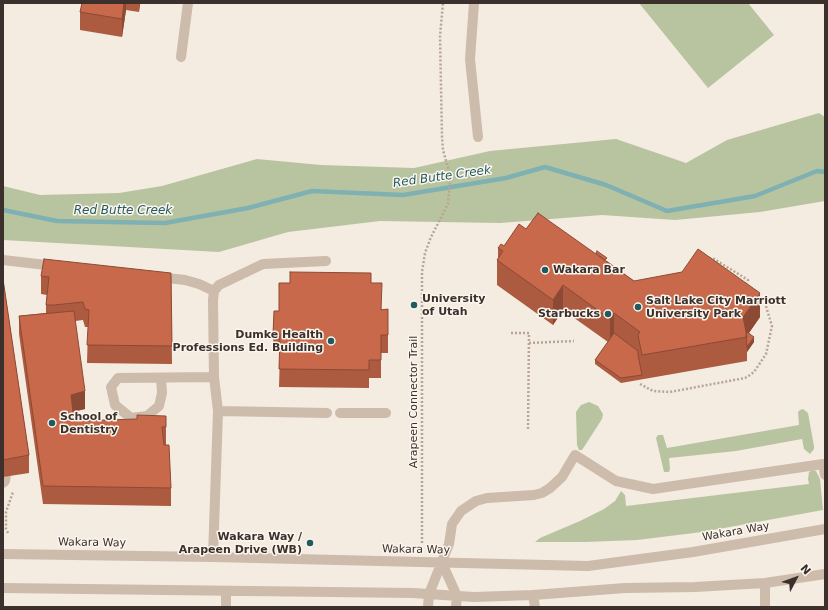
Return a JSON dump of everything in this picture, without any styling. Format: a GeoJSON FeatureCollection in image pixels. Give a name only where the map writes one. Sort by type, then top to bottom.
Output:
{"type":"FeatureCollection","features":[{"type":"Feature","properties":{"kind":"street"},"geometry":{"type":"LineString","coordinates":[[181,56],[188,3]]}},
{"type":"Feature","properties":{"kind":"street"},"geometry":{"type":"LineString","coordinates":[[474,3],[470,59],[478,137]]}},
{"type":"Feature","properties":{"kind":"street"},"geometry":{"type":"LineString","coordinates":[[3,260],[66,267]]}},
{"type":"Feature","properties":{"kind":"street"},"geometry":{"type":"LineString","coordinates":[[213,557],[218,411],[214,377],[214,291],[219,285],[262,264],[326,261]]}},
{"type":"Feature","properties":{"kind":"street"},"geometry":{"type":"LineString","coordinates":[[145,276],[185,280],[199,284],[214,291]]}},
{"type":"Feature","properties":{"kind":"street"},"geometry":{"type":"LineString","coordinates":[[161,378],[162,393],[159,406],[147,416],[131,418],[115,404],[111,387],[118,378],[214,377]]}},
{"type":"Feature","properties":{"kind":"street"},"geometry":{"type":"LineString","coordinates":[[218,411],[327,414]]}},
{"type":"Feature","properties":{"kind":"street"},"geometry":{"type":"LineString","coordinates":[[340,413],[386,413]]}},
{"type":"Feature","properties":{"kind":"street"},"geometry":{"type":"LineString","coordinates":[[3,483],[5,481],[8,460],[7,455]]}},
{"type":"Feature","properties":{"kind":"street"},"geometry":{"type":"LineString","coordinates":[[428,607],[429,594],[450,544],[452,524],[461,511],[476,501],[487,498],[527,496],[542,493],[550,488],[562,476],[575,455],[616,481],[652,489],[823,464],[825,475]]}},
{"type":"Feature","properties":{"kind":"street","name":"Wakara Way"},"geometry":{"type":"LineString","coordinates":[[3,554],[213,557],[588,566],[694,552],[825,529]]}},
{"type":"Feature","properties":{"kind":"street"},"geometry":{"type":"LineString","coordinates":[[442,563],[457,596],[456,607]]}},
{"type":"Feature","properties":{"kind":"street"},"geometry":{"type":"LineString","coordinates":[[3,588],[429,594],[457,596],[533,595],[625,588],[695,587],[765,583],[825,574]]}},
{"type":"Feature","properties":{"kind":"street"},"geometry":{"type":"LineString","coordinates":[[765,583],[765,607]]}},
{"type":"Feature","properties":{"kind":"street"},"geometry":{"type":"LineString","coordinates":[[226,592],[226,607]]}},
{"type":"Feature","properties":{"kind":"street"},"geometry":{"type":"LineString","coordinates":[[533,595],[535,607]]}},
{"type":"Feature","properties":{"kind":"path","name":"Arapeen Connector Trail"},"geometry":{"type":"LineString","coordinates":[[422,543],[422,272],[425,253],[450,195],[450,175],[442,137],[440,36],[442,3]]}},
{"type":"Feature","properties":{"kind":"path"},"geometry":{"type":"LineString","coordinates":[[707,258],[714,259],[748,280],[742,290]]}},
{"type":"Feature","properties":{"kind":"path"},"geometry":{"type":"LineString","coordinates":[[640,384],[653,392],[670,392],[745,378],[750,375],[754,372],[766,354],[772,326],[766,303],[760,298],[755,306]]}},
{"type":"Feature","properties":{"kind":"path"},"geometry":{"type":"LineString","coordinates":[[511,333],[529,333],[528,430]]}},
{"type":"Feature","properties":{"kind":"path"},"geometry":{"type":"LineString","coordinates":[[529,343],[574,341]]}},
{"type":"Feature","properties":{"kind":"path"},"geometry":{"type":"LineString","coordinates":[[8,533],[6,529],[6,512],[13,492]]}},
{"type":"Feature","properties":{"kind":"green space"},"geometry":{"type":"Polygon","coordinates":[[[639,3],[748,3],[774,35],[708,88],[639,3]]]}},
{"type":"Feature","properties":{"kind":"green space"},"geometry":{"type":"Polygon","coordinates":[[[819,113],[825,117],[825,201],[760,212],[675,220],[602,215],[500,223],[380,221],[288,232],[219,252],[3,240],[3,186],[40,195],[119,193],[162,186],[257,159],[321,165],[414,168],[490,151],[616,139],[686,163],[727,140],[819,113]]]}},
{"type":"Feature","properties":{"kind":"green space"},"geometry":{"type":"Polygon","coordinates":[[[589,402],[598,406],[603,414],[602,419],[582,450],[579,450],[577,445],[576,412],[581,405],[589,402]]]}},
{"type":"Feature","properties":{"kind":"green space"},"geometry":{"type":"Polygon","coordinates":[[[803,409],[808,413],[814,446],[814,449],[810,454],[804,449],[802,439],[736,451],[669,458],[669,472],[664,472],[656,438],[658,435],[663,435],[667,448],[799,425],[798,412],[803,409]]]}},
{"type":"Feature","properties":{"kind":"green space"},"geometry":{"type":"Polygon","coordinates":[[[813,470],[816,471],[820,479],[823,510],[702,532],[637,540],[535,542],[540,538],[604,509],[615,501],[621,491],[625,495],[626,506],[809,484],[809,472],[813,470]]]}},
{"type":"Feature","properties":{"kind":"building"},"geometry":{"type":"Polygon","coordinates":[[[82,3],[124,3],[122,19],[80,12],[82,3]]]}},
{"type":"Feature","properties":{"kind":"building","name":"Salt Lake City Marriott University Park"},"geometry":{"type":"Polygon","coordinates":[[[538,213],[634,281],[682,272],[698,249],[760,293],[743,317],[747,337],[642,355],[638,335],[640,332],[614,313],[610,319],[563,285],[553,300],[497,260],[503,251],[498,248],[501,244],[504,246],[519,224],[526,229],[538,213]]]}},
{"type":"Feature","properties":{"kind":"building"},"geometry":{"type":"Polygon","coordinates":[[[597,251],[607,258],[605,260],[596,253],[597,251]]]}},
{"type":"Feature","properties":{"kind":"building"},"geometry":{"type":"Polygon","coordinates":[[[44,259],[171,273],[172,346],[87,345],[89,310],[85,309],[83,302],[46,305],[49,277],[41,276],[44,259]]]}},
{"type":"Feature","properties":{"kind":"building","name":"Dumke Health Professions Ed. Building"},"geometry":{"type":"Polygon","coordinates":[[[290,272],[371,273],[371,283],[382,283],[381,310],[388,309],[388,335],[381,335],[381,360],[369,360],[369,370],[279,369],[280,334],[273,334],[274,311],[279,311],[279,283],[290,283],[290,272]]]}},
{"type":"Feature","properties":{"kind":"building"},"geometry":{"type":"Polygon","coordinates":[[[3,279],[29,455],[3,460],[3,279]]]}},
{"type":"Feature","properties":{"kind":"building","name":"School of Dentistry"},"geometry":{"type":"Polygon","coordinates":[[[74,311],[85,391],[71,395],[74,421],[137,419],[137,415],[166,416],[166,427],[162,427],[164,445],[169,445],[171,488],[43,486],[19,316],[74,311]]]}},
{"type":"Feature","properties":{"kind":"building"},"geometry":{"type":"Polygon","coordinates":[[[747,332],[754,337],[747,347],[746,333],[747,332]]]}},
{"type":"Feature","properties":{"kind":"building"},"geometry":{"type":"Polygon","coordinates":[[[614,333],[638,351],[642,375],[621,378],[595,360],[614,333]]]}},
{"type":"Feature","properties":{"kind":"waterway","name":"Red Butte Creek"},"geometry":{"type":"LineString","coordinates":[[3,210],[57,221],[165,223],[248,208],[312,191],[403,195],[506,178],[545,167],[606,185],[667,211],[755,196],[817,171],[825,172]]}},
{"type":"Feature","properties":{"kind":"place","name":"Wakara Bar"},"geometry":{"type":"Point","coordinates":[545,270]}},
{"type":"Feature","properties":{"kind":"place","name":"University of Utah"},"geometry":{"type":"Point","coordinates":[414,305]}},
{"type":"Feature","properties":{"kind":"place","name":"Salt Lake City Marriott University Park"},"geometry":{"type":"Point","coordinates":[638,307]}},
{"type":"Feature","properties":{"kind":"place","name":"Starbucks"},"geometry":{"type":"Point","coordinates":[608,314]}},
{"type":"Feature","properties":{"kind":"place","name":"Dumke Health Professions Ed. Building"},"geometry":{"type":"Point","coordinates":[331,341]}},
{"type":"Feature","properties":{"kind":"place","name":"School of Dentistry"},"geometry":{"type":"Point","coordinates":[52,423]}},
{"type":"Feature","properties":{"kind":"place","name":"Wakara Way / Arapeen Drive (WB)"},"geometry":{"type":"Point","coordinates":[310,543]}}]}
